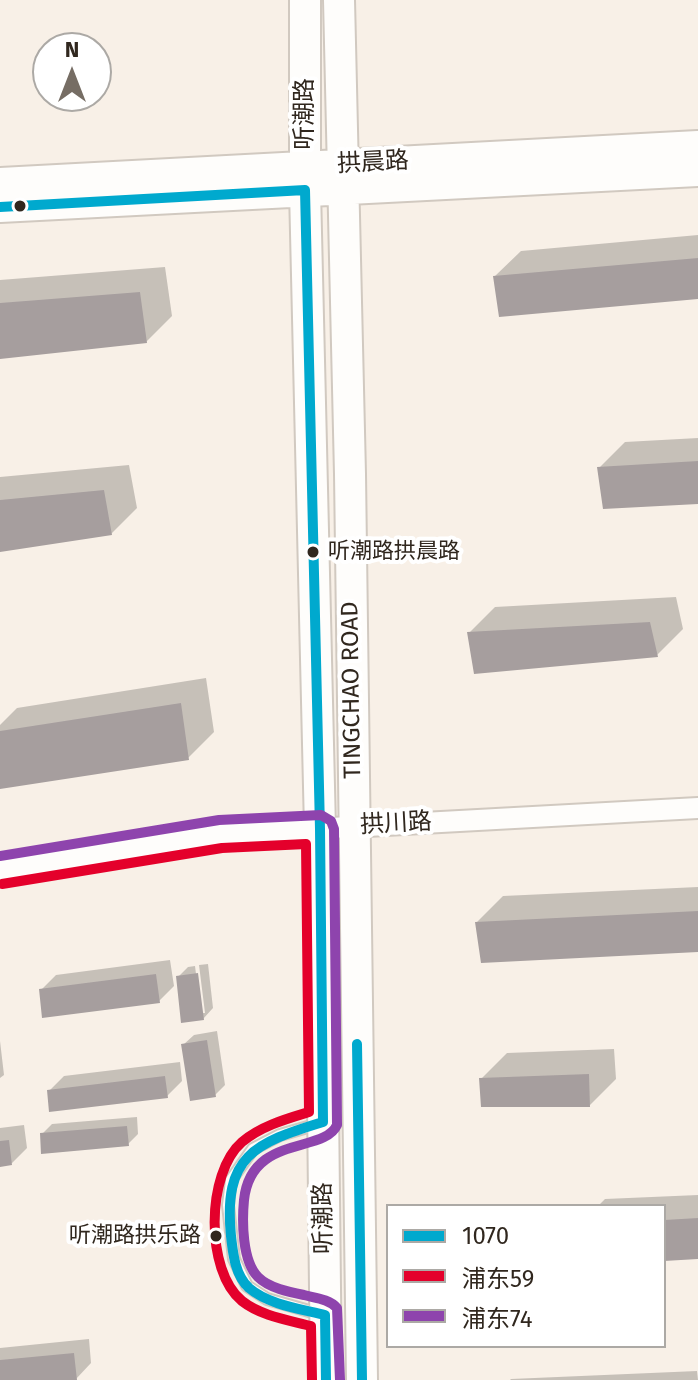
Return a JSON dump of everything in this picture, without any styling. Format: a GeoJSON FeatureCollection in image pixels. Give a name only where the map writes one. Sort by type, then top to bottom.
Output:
{"type":"FeatureCollection","features":[{"type":"Feature","properties":{"kind":"main road","name":"听潮路"},"geometry":{"type":"LineString","coordinates":[[305,0],[305,178],[320,829],[326,1380]]}},
{"type":"Feature","properties":{"kind":"main road","name":"TINGCHAO ROAD"},"geometry":{"type":"LineString","coordinates":[[339,0],[350,474],[362,1380]]}},
{"type":"Feature","properties":{"kind":"main road","name":"拱晨路"},"geometry":{"type":"LineString","coordinates":[[342,177],[698,146]]}},
{"type":"Feature","properties":{"kind":"main road","name":"拱晨路"},"geometry":{"type":"LineString","coordinates":[[0,183],[698,171]]}},
{"type":"Feature","properties":{"kind":"main road","name":"拱晨路"},"geometry":{"type":"LineString","coordinates":[[0,207],[305,178]]}},
{"type":"Feature","properties":{"kind":"street","name":"拱川路"},"geometry":{"type":"LineString","coordinates":[[0,870],[221,834],[698,808]]}},
{"type":"Feature","properties":{"kind":"lane"},"geometry":{"type":"LineString","coordinates":[[323,1122],[280,1135],[253,1149],[231,1180],[228,1205],[234,1259],[247,1286],[267,1299],[325,1315]]}},
{"type":"Feature","properties":{"kind":"building"},"geometry":{"type":"Polygon","coordinates":[[[698,258],[698,299],[499,317],[493,276],[698,258]]]}},
{"type":"Feature","properties":{"kind":"building"},"geometry":{"type":"Polygon","coordinates":[[[140,292],[147,343],[0,359],[0,303],[140,292]]]}},
{"type":"Feature","properties":{"kind":"building"},"geometry":{"type":"Polygon","coordinates":[[[698,461],[698,504],[603,509],[597,467],[698,461]]]}},
{"type":"Feature","properties":{"kind":"building"},"geometry":{"type":"Polygon","coordinates":[[[104,490],[112,535],[0,552],[0,500],[104,490]]]}},
{"type":"Feature","properties":{"kind":"building"},"geometry":{"type":"Polygon","coordinates":[[[650,622],[658,657],[474,674],[467,632],[650,622]]]}},
{"type":"Feature","properties":{"kind":"building"},"geometry":{"type":"Polygon","coordinates":[[[181,703],[189,760],[0,789],[0,731],[181,703]]]}},
{"type":"Feature","properties":{"kind":"building"},"geometry":{"type":"Polygon","coordinates":[[[698,911],[698,952],[481,963],[475,922],[698,911]]]}},
{"type":"Feature","properties":{"kind":"building"},"geometry":{"type":"Polygon","coordinates":[[[198,973],[204,1020],[181,1023],[176,976],[198,973]]]}},
{"type":"Feature","properties":{"kind":"building"},"geometry":{"type":"Polygon","coordinates":[[[156,974],[160,1003],[42,1018],[39,989],[156,974]]]}},
{"type":"Feature","properties":{"kind":"building"},"geometry":{"type":"Polygon","coordinates":[[[207,1040],[216,1097],[190,1101],[181,1044],[207,1040]]]}},
{"type":"Feature","properties":{"kind":"building"},"geometry":{"type":"Polygon","coordinates":[[[589,1074],[590,1107],[481,1107],[479,1078],[589,1074]]]}},
{"type":"Feature","properties":{"kind":"building"},"geometry":{"type":"Polygon","coordinates":[[[165,1076],[168,1098],[49,1112],[47,1090],[165,1076]]]}},
{"type":"Feature","properties":{"kind":"building"},"geometry":{"type":"Polygon","coordinates":[[[127,1126],[129,1146],[41,1154],[40,1133],[127,1126]]]}},
{"type":"Feature","properties":{"kind":"building"},"geometry":{"type":"Polygon","coordinates":[[[9,1140],[12,1165],[0,1167],[0,1141],[9,1140]]]}},
{"type":"Feature","properties":{"kind":"building"},"geometry":{"type":"Polygon","coordinates":[[[698,1218],[698,1259],[666,1261],[666,1220],[698,1218]]]}},
{"type":"Feature","properties":{"kind":"building"},"geometry":{"type":"Polygon","coordinates":[[[74,1353],[77,1380],[0,1380],[0,1360],[74,1353]]]}},
{"type":"Feature","properties":{"kind":"transit line","name":"1070"},"geometry":{"type":"LineString","coordinates":[[0,207],[305,190],[320,829],[323,1122],[278,1137],[248,1157],[238,1170],[232,1187],[230,1209],[234,1257],[244,1283],[257,1294],[276,1302],[325,1315],[326,1380]]}},
{"type":"Feature","properties":{"kind":"transit line","name":"浦东74"},"geometry":{"type":"LineString","coordinates":[[0,856],[219,820],[321,815],[331,821],[334,829],[337,1125],[330,1134],[273,1155],[260,1165],[249,1179],[243,1219],[246,1251],[258,1277],[273,1287],[322,1299],[337,1308],[340,1380]]}},
{"type":"Feature","properties":{"kind":"transit line","name":"浦东59"},"geometry":{"type":"LineString","coordinates":[[2,884],[222,848],[306,844],[309,1112],[265,1127],[242,1142],[230,1157],[222,1176],[216,1198],[215,1222],[221,1268],[230,1287],[242,1301],[266,1314],[311,1326],[312,1380]]}},
{"type":"Feature","properties":{"kind":"transit line","name":"1070"},"geometry":{"type":"LineString","coordinates":[[357,1044],[362,1380]]}},
{"type":"Feature","properties":{"kind":"place","name":"听潮路拱晨路"},"geometry":{"type":"Point","coordinates":[313,552]}},
{"type":"Feature","properties":{"kind":"place","name":"听潮路拱乐路"},"geometry":{"type":"Point","coordinates":[216,1236]}}]}
